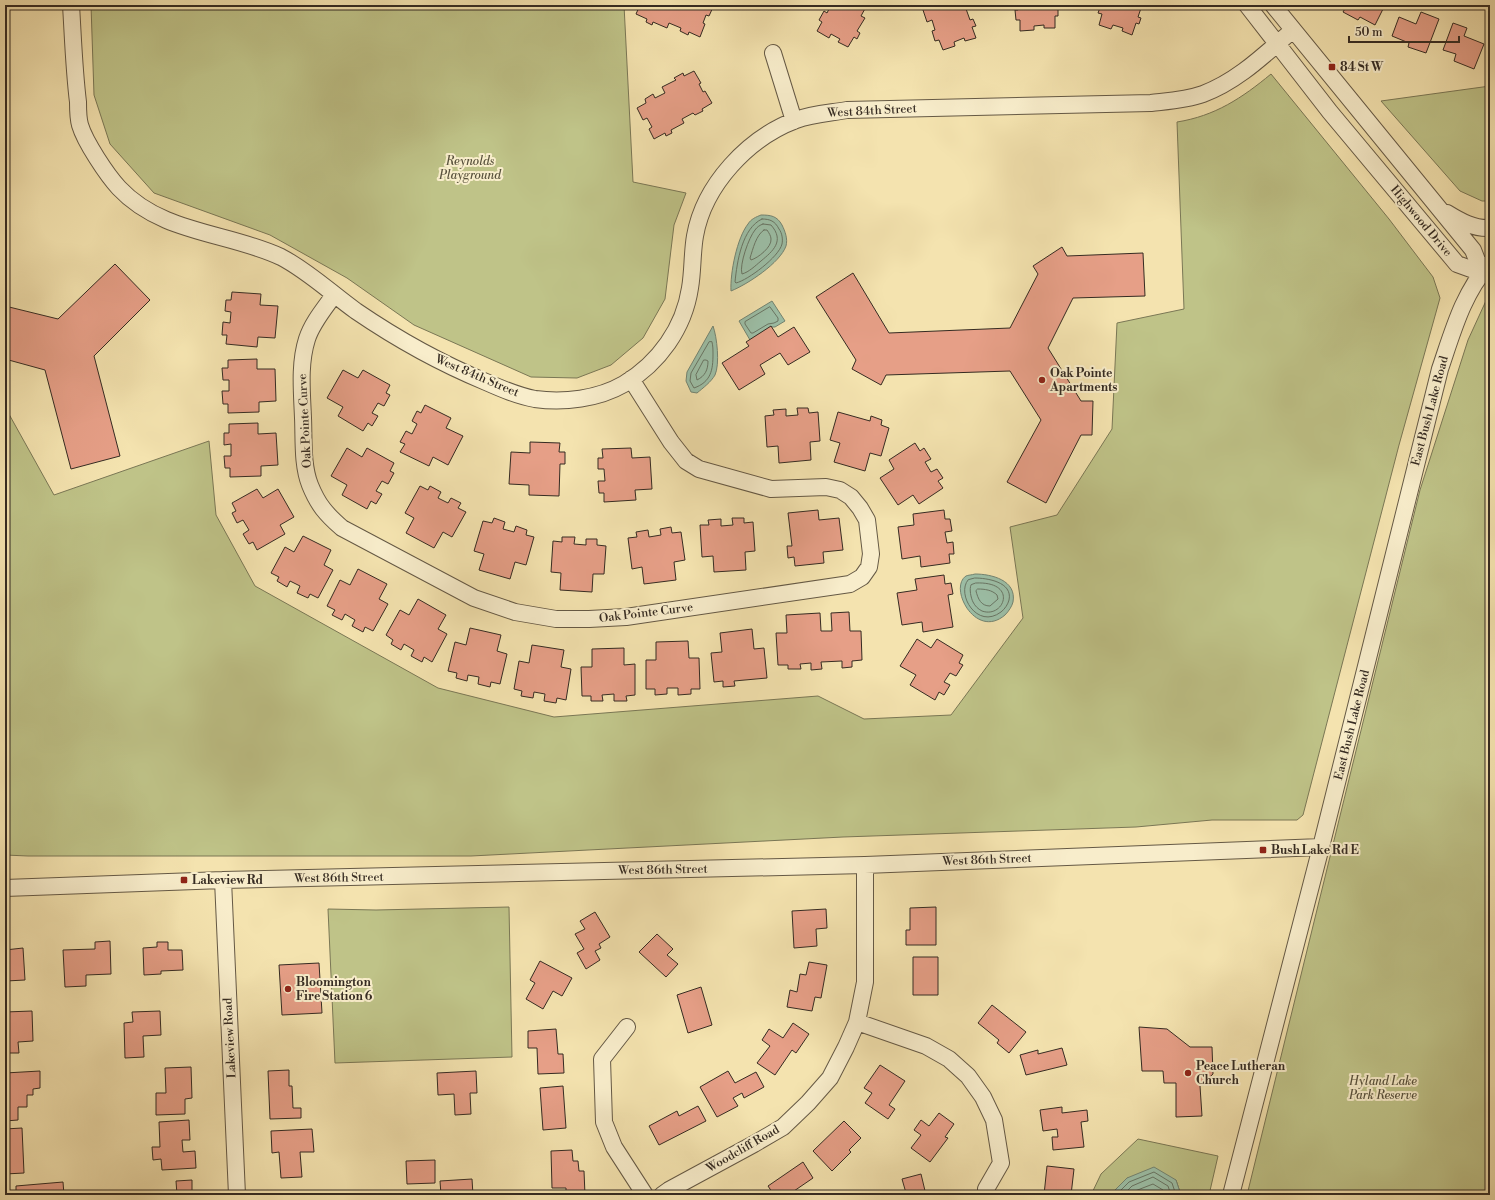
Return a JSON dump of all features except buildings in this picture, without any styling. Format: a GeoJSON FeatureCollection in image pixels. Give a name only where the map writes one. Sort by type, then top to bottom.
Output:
{"type":"FeatureCollection","features":[{"type":"Feature","properties":{"kind":"street","name":"West 84th Street"},"geometry":{"type":"LineString","coordinates":[[71,5],[75,84],[80,125],[102,167],[120,190],[142,208],[168,222],[196,231],[240,241],[281,258],[307,273],[334,295],[405,343],[456,370],[510,392],[532,399],[556,400],[580,399],[602,394],[631,379],[645,369],[658,356],[673,336],[684,313],[690,289],[695,235],[704,206],[719,180],[738,157],[762,138],[794,121],[816,114],[847,110],[1151,103],[1177,101],[1202,94],[1226,83],[1246,70],[1293,30]]}},
{"type":"Feature","properties":{"kind":"street","name":"Highwood Drive"},"geometry":{"type":"LineString","coordinates":[[1247,5],[1330,112],[1457,264],[1486,268]]}},
{"type":"Feature","properties":{"kind":"street","name":"Highwood Drive"},"geometry":{"type":"LineString","coordinates":[[1273,5],[1474,250],[1486,268]]}},
{"type":"Feature","properties":{"kind":"street"},"geometry":{"type":"LineString","coordinates":[[773,53],[794,121]]}},
{"type":"Feature","properties":{"kind":"street"},"geometry":{"type":"LineString","coordinates":[[1438,208],[1460,221],[1474,226],[1490,228]]}},
{"type":"Feature","properties":{"kind":"street","name":"East Bush Lake Road"},"geometry":{"type":"LineString","coordinates":[[1231,1195],[1321,847],[1440,369],[1465,299],[1486,268]]}},
{"type":"Feature","properties":{"kind":"street","name":"Oak Pointe Curve"},"geometry":{"type":"LineString","coordinates":[[334,295],[312,326],[303,353],[304,454],[309,483],[316,500],[326,514],[342,528],[474,598],[515,612],[556,619],[626,617],[850,584],[862,577],[869,567],[871,554],[867,520],[851,497],[840,490],[826,487],[771,489],[699,469],[686,461],[671,442],[631,379]]}},
{"type":"Feature","properties":{"kind":"street","name":"West 86th Street"},"geometry":{"type":"LineString","coordinates":[[5,888],[223,880],[865,865],[1321,847]]}},
{"type":"Feature","properties":{"kind":"street","name":"Woodcliff Road"},"geometry":{"type":"LineString","coordinates":[[662,1195],[783,1127],[808,1104],[830,1078],[857,1022],[865,982],[865,865]]}},
{"type":"Feature","properties":{"kind":"street","name":"Lakeview Road"},"geometry":{"type":"LineString","coordinates":[[223,880],[237,1195]]}},
{"type":"Feature","properties":{"kind":"street"},"geometry":{"type":"LineString","coordinates":[[857,1022],[926,1046],[949,1059],[968,1076],[983,1097],[994,1120],[1000,1163],[986,1189]]}},
{"type":"Feature","properties":{"kind":"street"},"geometry":{"type":"LineString","coordinates":[[627,1027],[602,1058],[604,1122],[614,1147],[645,1195]]}},
{"type":"Feature","properties":{"kind":"green space","name":"Reynolds Playground"},"geometry":{"type":"Polygon","coordinates":[[[91,5],[624,5],[633,182],[686,193],[674,225],[665,299],[643,338],[611,365],[577,378],[531,377],[414,325],[347,278],[270,235],[154,193],[110,144],[94,95],[91,5]]]}},
{"type":"Feature","properties":{"kind":"green space"},"geometry":{"type":"Polygon","coordinates":[[[1271,74],[1389,219],[1433,277],[1440,298],[1399,445],[1303,815],[1297,820],[1212,820],[1136,827],[843,837],[471,856],[5,855],[5,407],[54,495],[209,441],[216,515],[255,586],[438,688],[554,717],[818,696],[864,719],[951,715],[1023,618],[1010,527],[1057,515],[1112,429],[1117,323],[1184,309],[1177,122],[1216,111],[1239,98],[1271,74]]]}},
{"type":"Feature","properties":{"kind":"green space"},"geometry":{"type":"Polygon","coordinates":[[[1490,86],[1490,201],[1482,201],[1460,191],[1381,101],[1490,86]]]}},
{"type":"Feature","properties":{"kind":"green space","name":"Hyland Lake Park Reserve"},"geometry":{"type":"Polygon","coordinates":[[[1490,292],[1490,1195],[1247,1195],[1420,490],[1468,340],[1490,292]]]}},
{"type":"Feature","properties":{"kind":"green space"},"geometry":{"type":"Polygon","coordinates":[[[509,907],[512,1057],[335,1063],[328,909],[376,910],[509,907]]]}},
{"type":"Feature","properties":{"kind":"green space"},"geometry":{"type":"Polygon","coordinates":[[[1138,1139],[1218,1156],[1209,1195],[1181,1195],[1176,1180],[1127,1178],[1110,1195],[1091,1195],[1101,1174],[1138,1139]]]}},
{"type":"Feature","properties":{"kind":"water"},"geometry":{"type":"Polygon","coordinates":[[[761,215],[768,215],[780,222],[786,235],[786,246],[783,253],[763,272],[731,291],[733,266],[744,230],[749,222],[761,215]]]}},
{"type":"Feature","properties":{"kind":"water"},"geometry":{"type":"Polygon","coordinates":[[[772,301],[785,321],[775,327],[770,327],[750,340],[739,321],[772,301]]]}},
{"type":"Feature","properties":{"kind":"water"},"geometry":{"type":"Polygon","coordinates":[[[713,326],[716,337],[717,370],[709,382],[697,393],[691,392],[686,381],[687,372],[713,326]]]}},
{"type":"Feature","properties":{"kind":"water"},"geometry":{"type":"Polygon","coordinates":[[[975,574],[995,577],[1007,583],[1011,588],[1013,602],[1005,615],[994,621],[984,621],[975,617],[968,609],[960,591],[961,582],[966,576],[975,574]]]}},
{"type":"Feature","properties":{"kind":"water"},"geometry":{"type":"Polygon","coordinates":[[[1154,1167],[1176,1180],[1181,1195],[1110,1195],[1127,1178],[1154,1167]]]}},
{"type":"Feature","properties":{"kind":"place","name":"84 St W"},"geometry":{"type":"Point","coordinates":[1332,67]}},
{"type":"Feature","properties":{"kind":"place","name":"Oak Pointe Apartments"},"geometry":{"type":"Point","coordinates":[1042,380]}},
{"type":"Feature","properties":{"kind":"place","name":"Bush Lake Rd E"},"geometry":{"type":"Point","coordinates":[1263,850]}},
{"type":"Feature","properties":{"kind":"place","name":"Lakeview Rd"},"geometry":{"type":"Point","coordinates":[184,880]}},
{"type":"Feature","properties":{"kind":"place","name":"Bloomington Fire Station 6"},"geometry":{"type":"Point","coordinates":[288,989]}},
{"type":"Feature","properties":{"kind":"place","name":"Peace Lutheran Church"},"geometry":{"type":"Point","coordinates":[1188,1073]}}]}
